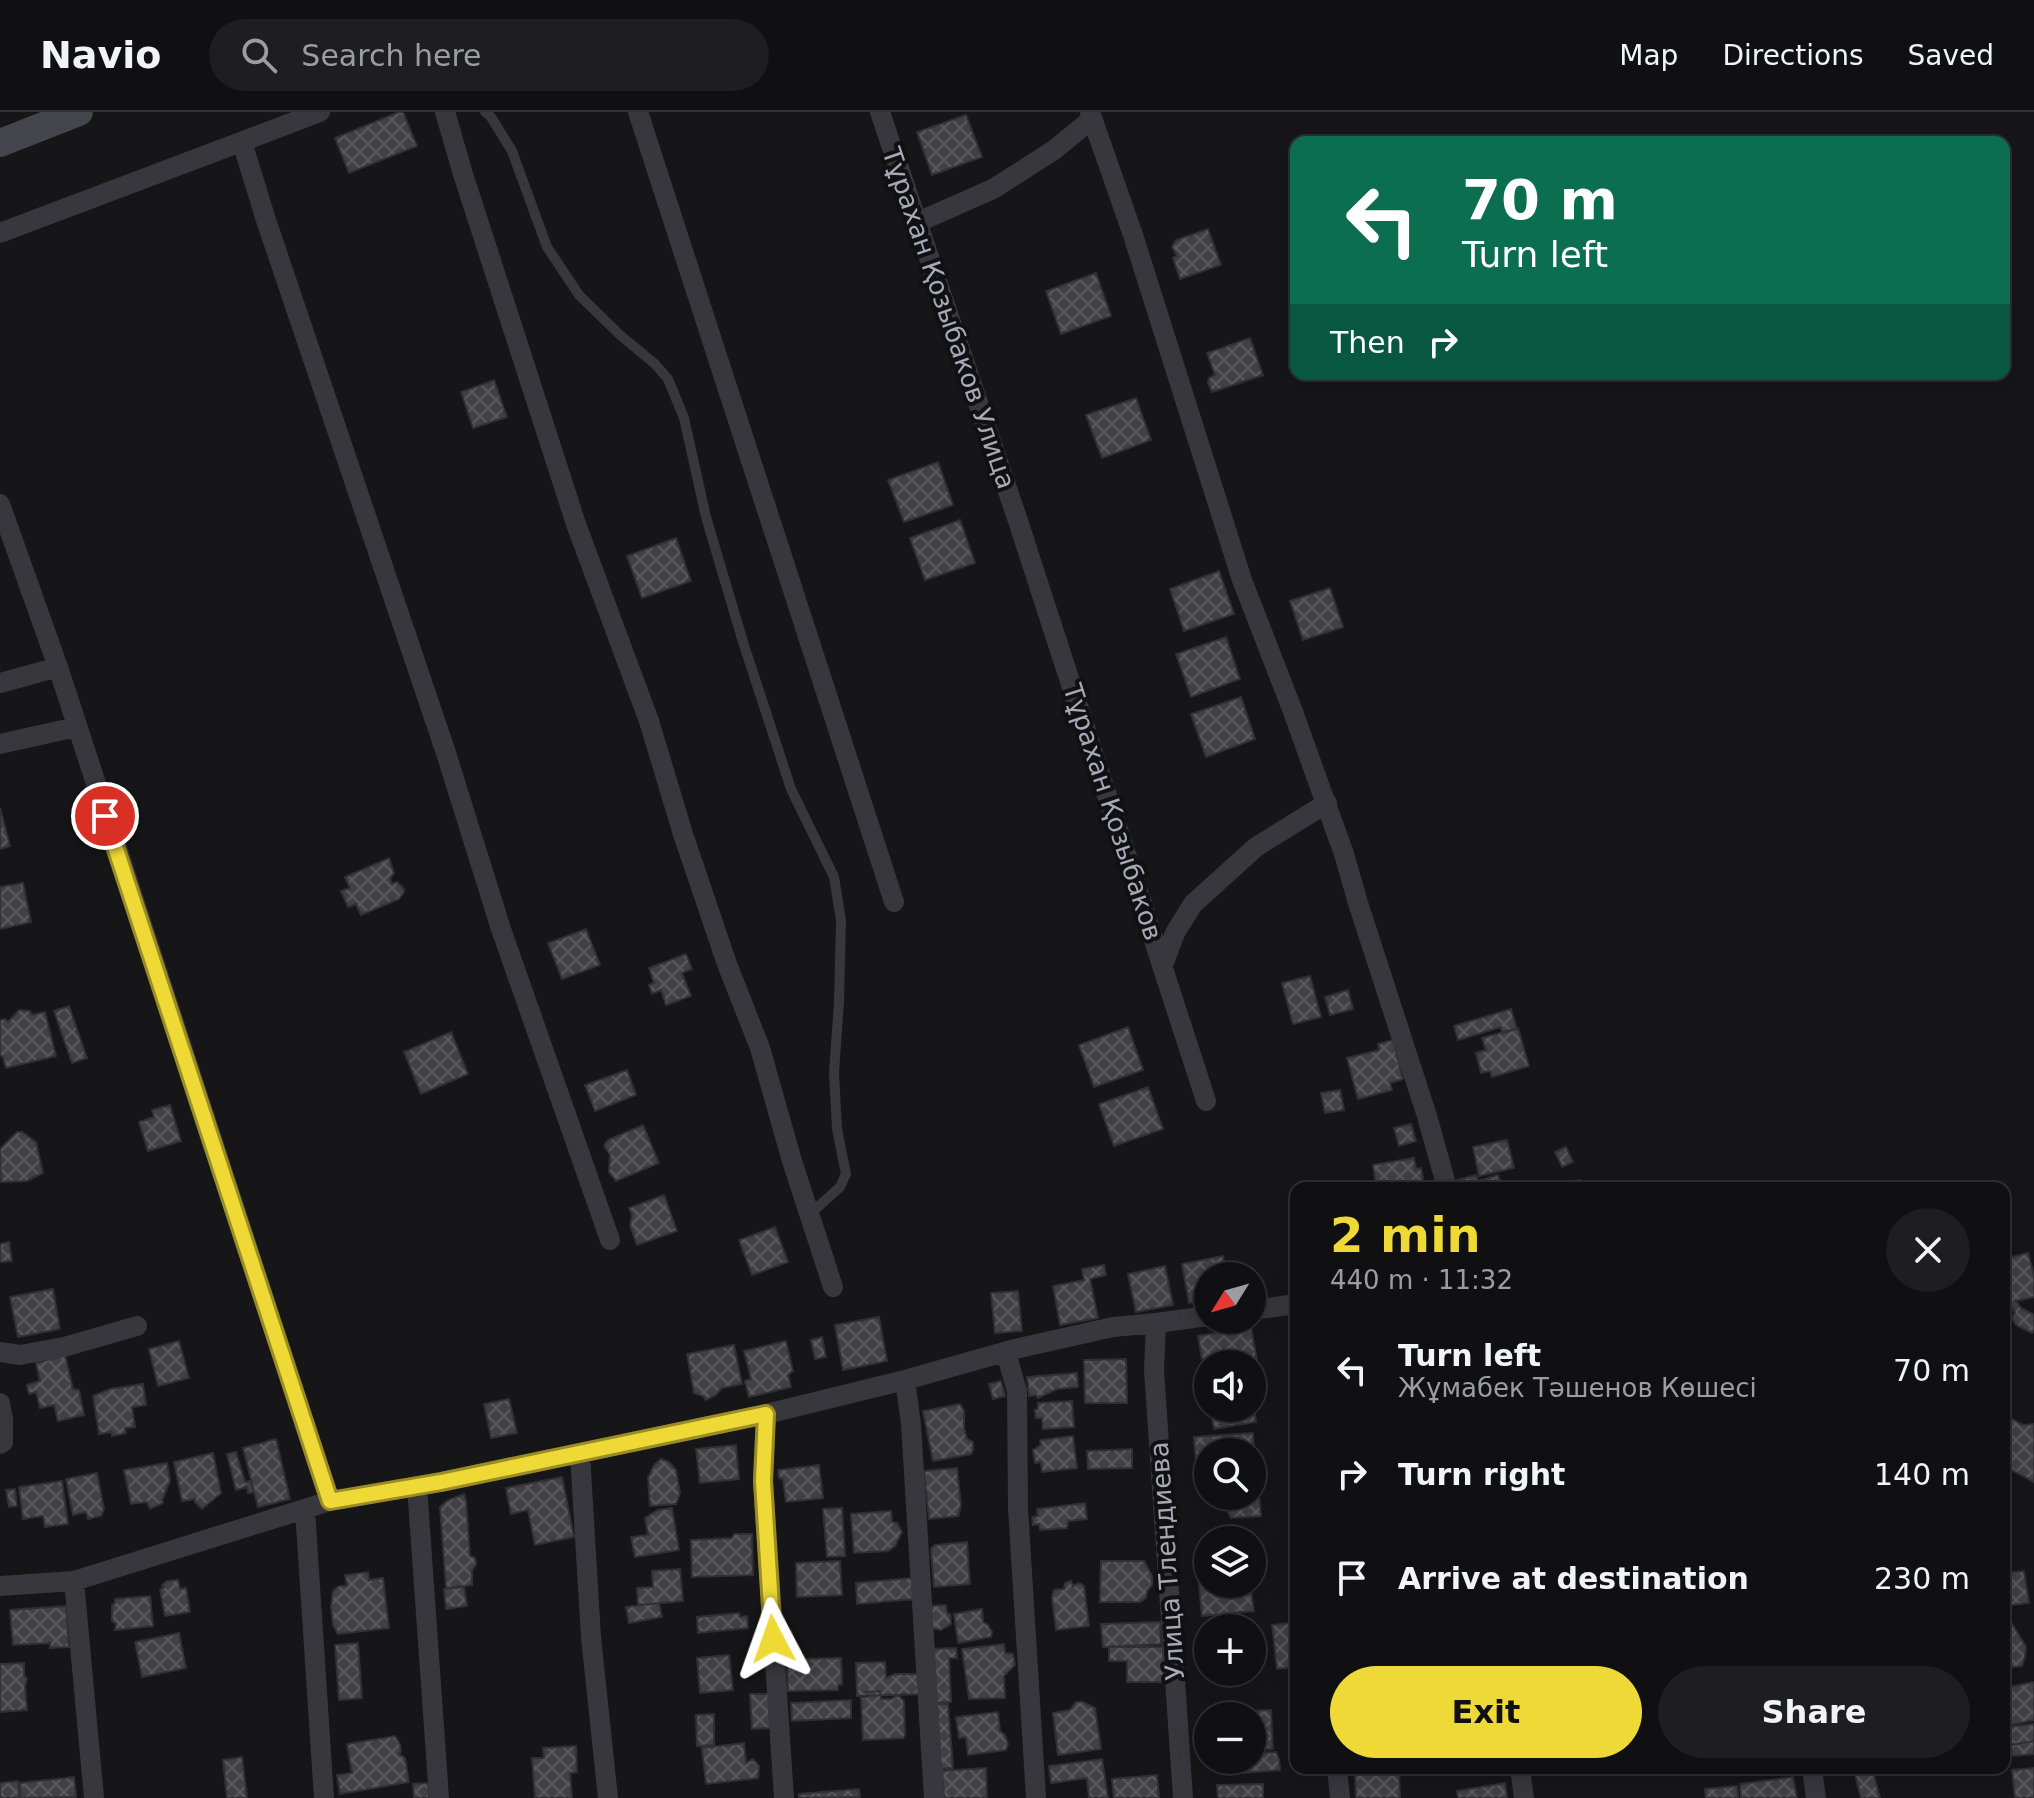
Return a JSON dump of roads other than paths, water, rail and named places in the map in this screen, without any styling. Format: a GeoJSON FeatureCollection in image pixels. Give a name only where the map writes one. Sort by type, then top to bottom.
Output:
{"type":"FeatureCollection","features":[{"type":"Feature","properties":{"kind":"main road"},"geometry":{"type":"LineString","coordinates":[[0,143],[79,112]]}},
{"type":"Feature","properties":{"kind":"street"},"geometry":{"type":"LineString","coordinates":[[0,233],[320,112]]}},
{"type":"Feature","properties":{"kind":"street"},"geometry":{"type":"LineString","coordinates":[[445,112],[576,524],[649,721],[727,964],[760,1048],[792,1161],[833,1287]]}},
{"type":"Feature","properties":{"kind":"street"},"geometry":{"type":"LineString","coordinates":[[638,112],[894,902]]}},
{"type":"Feature","properties":{"kind":"street","name":"Тұрахан Қозыбаков Улица"},"geometry":{"type":"LineString","coordinates":[[880,112],[1019,524]]}},
{"type":"Feature","properties":{"kind":"street"},"geometry":{"type":"LineString","coordinates":[[918,222],[993,189],[1054,150],[1091,115],[1133,235],[1242,580],[1327,803],[1445,1182]]}},
{"type":"Feature","properties":{"kind":"street"},"geometry":{"type":"LineString","coordinates":[[242,142],[446,753],[501,929],[610,1240]]}},
{"type":"Feature","properties":{"kind":"street"},"geometry":{"type":"LineString","coordinates":[[0,504],[58,667],[330,1501]]}},
{"type":"Feature","properties":{"kind":"street","name":"Тұрахан Қозыбаков"},"geometry":{"type":"LineString","coordinates":[[1019,524],[1206,1101]]}},
{"type":"Feature","properties":{"kind":"street"},"geometry":{"type":"LineString","coordinates":[[0,683],[58,667]]}},
{"type":"Feature","properties":{"kind":"street"},"geometry":{"type":"LineString","coordinates":[[0,744],[76,727]]}},
{"type":"Feature","properties":{"kind":"street"},"geometry":{"type":"LineString","coordinates":[[1163,965],[1175,933],[1193,904],[1256,847],[1327,803]]}},
{"type":"Feature","properties":{"kind":"street"},"geometry":{"type":"LineString","coordinates":[[1266,1308],[1290,1305]]}},
{"type":"Feature","properties":{"kind":"street"},"geometry":{"type":"LineString","coordinates":[[0,1586],[74,1581],[330,1501],[580,1454],[766,1414],[1015,1349],[1113,1327],[1194,1318]]}},
{"type":"Feature","properties":{"kind":"street","name":"Улица Тлендиева"},"geometry":{"type":"LineString","coordinates":[[1156,1323],[1154,1370],[1183,1798]]}},
{"type":"Feature","properties":{"kind":"street"},"geometry":{"type":"LineString","coordinates":[[0,1352],[20,1355],[64,1347],[137,1326]]}},
{"type":"Feature","properties":{"kind":"street"},"geometry":{"type":"LineString","coordinates":[[1006,1353],[1017,1391],[1018,1508],[1036,1798]]}},
{"type":"Feature","properties":{"kind":"street"},"geometry":{"type":"LineString","coordinates":[[905,1380],[911,1424],[934,1798]]}},
{"type":"Feature","properties":{"kind":"street"},"geometry":{"type":"LineString","coordinates":[[0,1403],[3,1442],[0,1444]]}},
{"type":"Feature","properties":{"kind":"street"},"geometry":{"type":"LineString","coordinates":[[766,1414],[763,1481],[784,1798]]}},
{"type":"Feature","properties":{"kind":"street"},"geometry":{"type":"LineString","coordinates":[[580,1454],[591,1637],[608,1798]]}},
{"type":"Feature","properties":{"kind":"street"},"geometry":{"type":"LineString","coordinates":[[417,1486],[439,1798]]}},
{"type":"Feature","properties":{"kind":"street"},"geometry":{"type":"LineString","coordinates":[[305,1510],[324,1798]]}},
{"type":"Feature","properties":{"kind":"street"},"geometry":{"type":"LineString","coordinates":[[74,1581],[94,1798]]}},
{"type":"Feature","properties":{"kind":"street"},"geometry":{"type":"LineString","coordinates":[[1338,1774],[1340,1798]]}},
{"type":"Feature","properties":{"kind":"street"},"geometry":{"type":"LineString","coordinates":[[1521,1774],[1524,1798]]}},
{"type":"Feature","properties":{"kind":"street"},"geometry":{"type":"LineString","coordinates":[[1813,1774],[1816,1798]]}},
{"type":"Feature","properties":{"kind":"lane"},"geometry":{"type":"LineString","coordinates":[[485,112],[512,151],[547,247],[579,295],[668,379],[684,418],[706,517],[791,789],[834,877],[841,920],[834,1073],[837,1129],[846,1174],[840,1187],[809,1215]]}}]}
